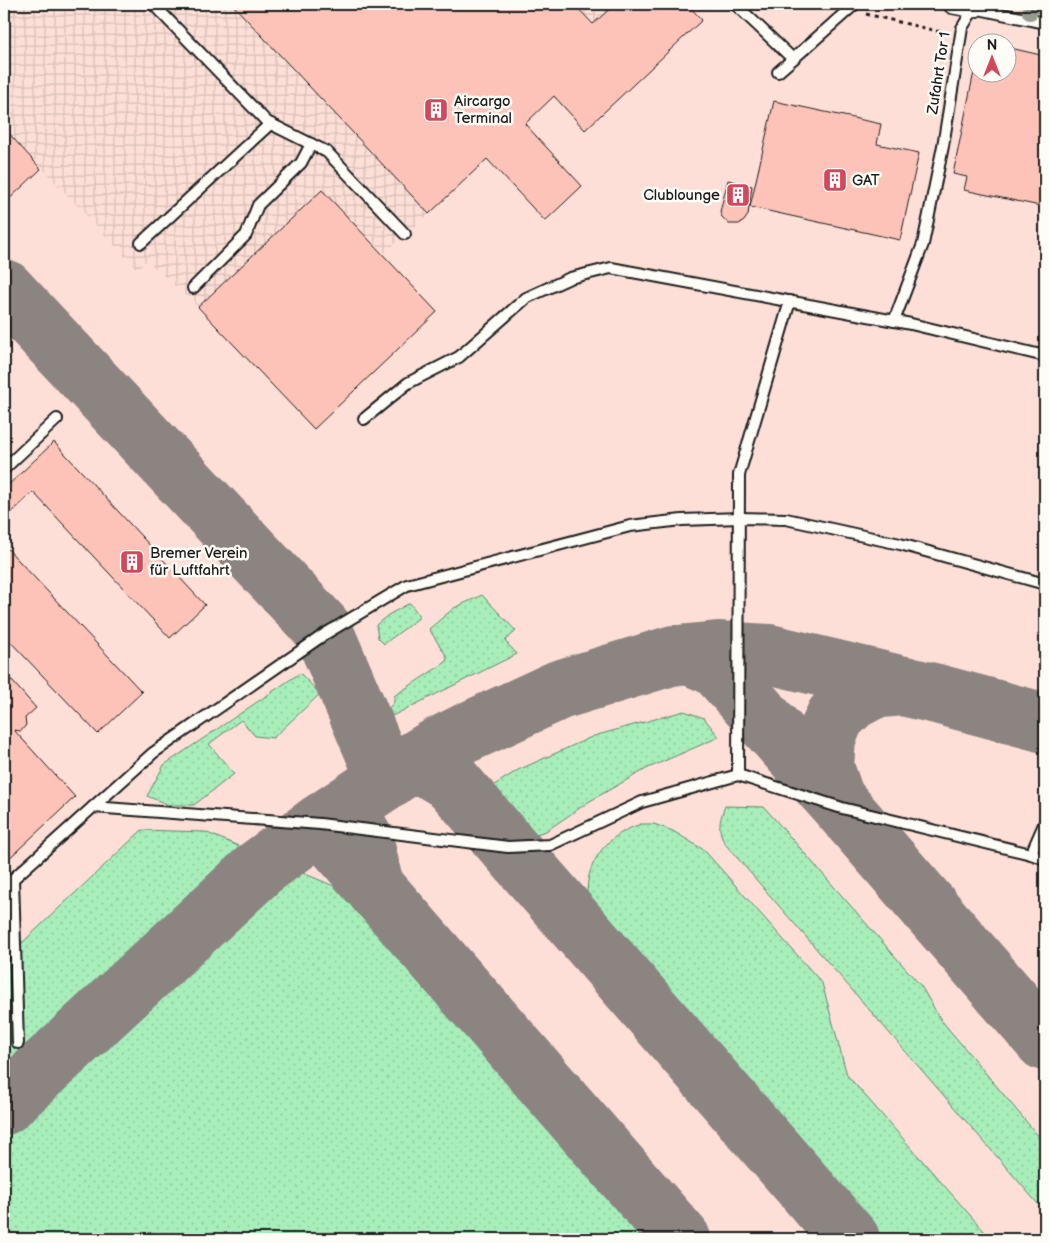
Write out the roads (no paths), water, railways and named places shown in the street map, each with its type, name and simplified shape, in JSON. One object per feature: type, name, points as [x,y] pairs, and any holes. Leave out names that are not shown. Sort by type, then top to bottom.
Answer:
[{"type":"street","points":[[952,4],[974,6]]},
{"type":"lane","points":[[153,4],[270,124],[327,152],[406,234]]},
{"type":"lane","points":[[736,4],[793,59]]},
{"type":"lane","points":[[974,6],[1045,23]]},
{"type":"lane","name":"Zufahrt Tor 1","points":[[894,321],[923,244],[943,146],[960,36],[962,28],[974,6]]},
{"type":"lane","points":[[778,72],[852,7]]},
{"type":"lane","points":[[142,243],[270,124]]},
{"type":"lane","points":[[193,288],[246,235],[258,205],[301,163],[311,144]]},
{"type":"lane","points":[[364,419],[408,383],[459,356],[526,298],[570,278],[611,268],[894,321],[1045,356]]},
{"type":"lane","points":[[738,774],[739,475],[790,301]]},
{"type":"lane","points":[[4,469],[57,419]]},
{"type":"lane","points":[[4,887],[153,753],[324,634],[407,586],[630,526],[682,520],[740,518],[786,519],[900,544],[1045,584]]},
{"type":"lane","points":[[93,807],[320,824],[508,847],[550,845],[642,802],[738,774],[842,808],[1032,854],[1045,859]]},
{"type":"lane","points":[[1032,854],[1045,822]]},
{"type":"lane","points":[[13,879],[18,1043]]},
{"type":"place","name":"Aircargo Terminal","points":[[436,110]]},
{"type":"place","name":"GAT","points":[[835,180]]},
{"type":"place","name":"Clublounge","points":[[738,195]]},
{"type":"place","name":"Bremer Verein für Luftfahrt","points":[[132,562]]}]
